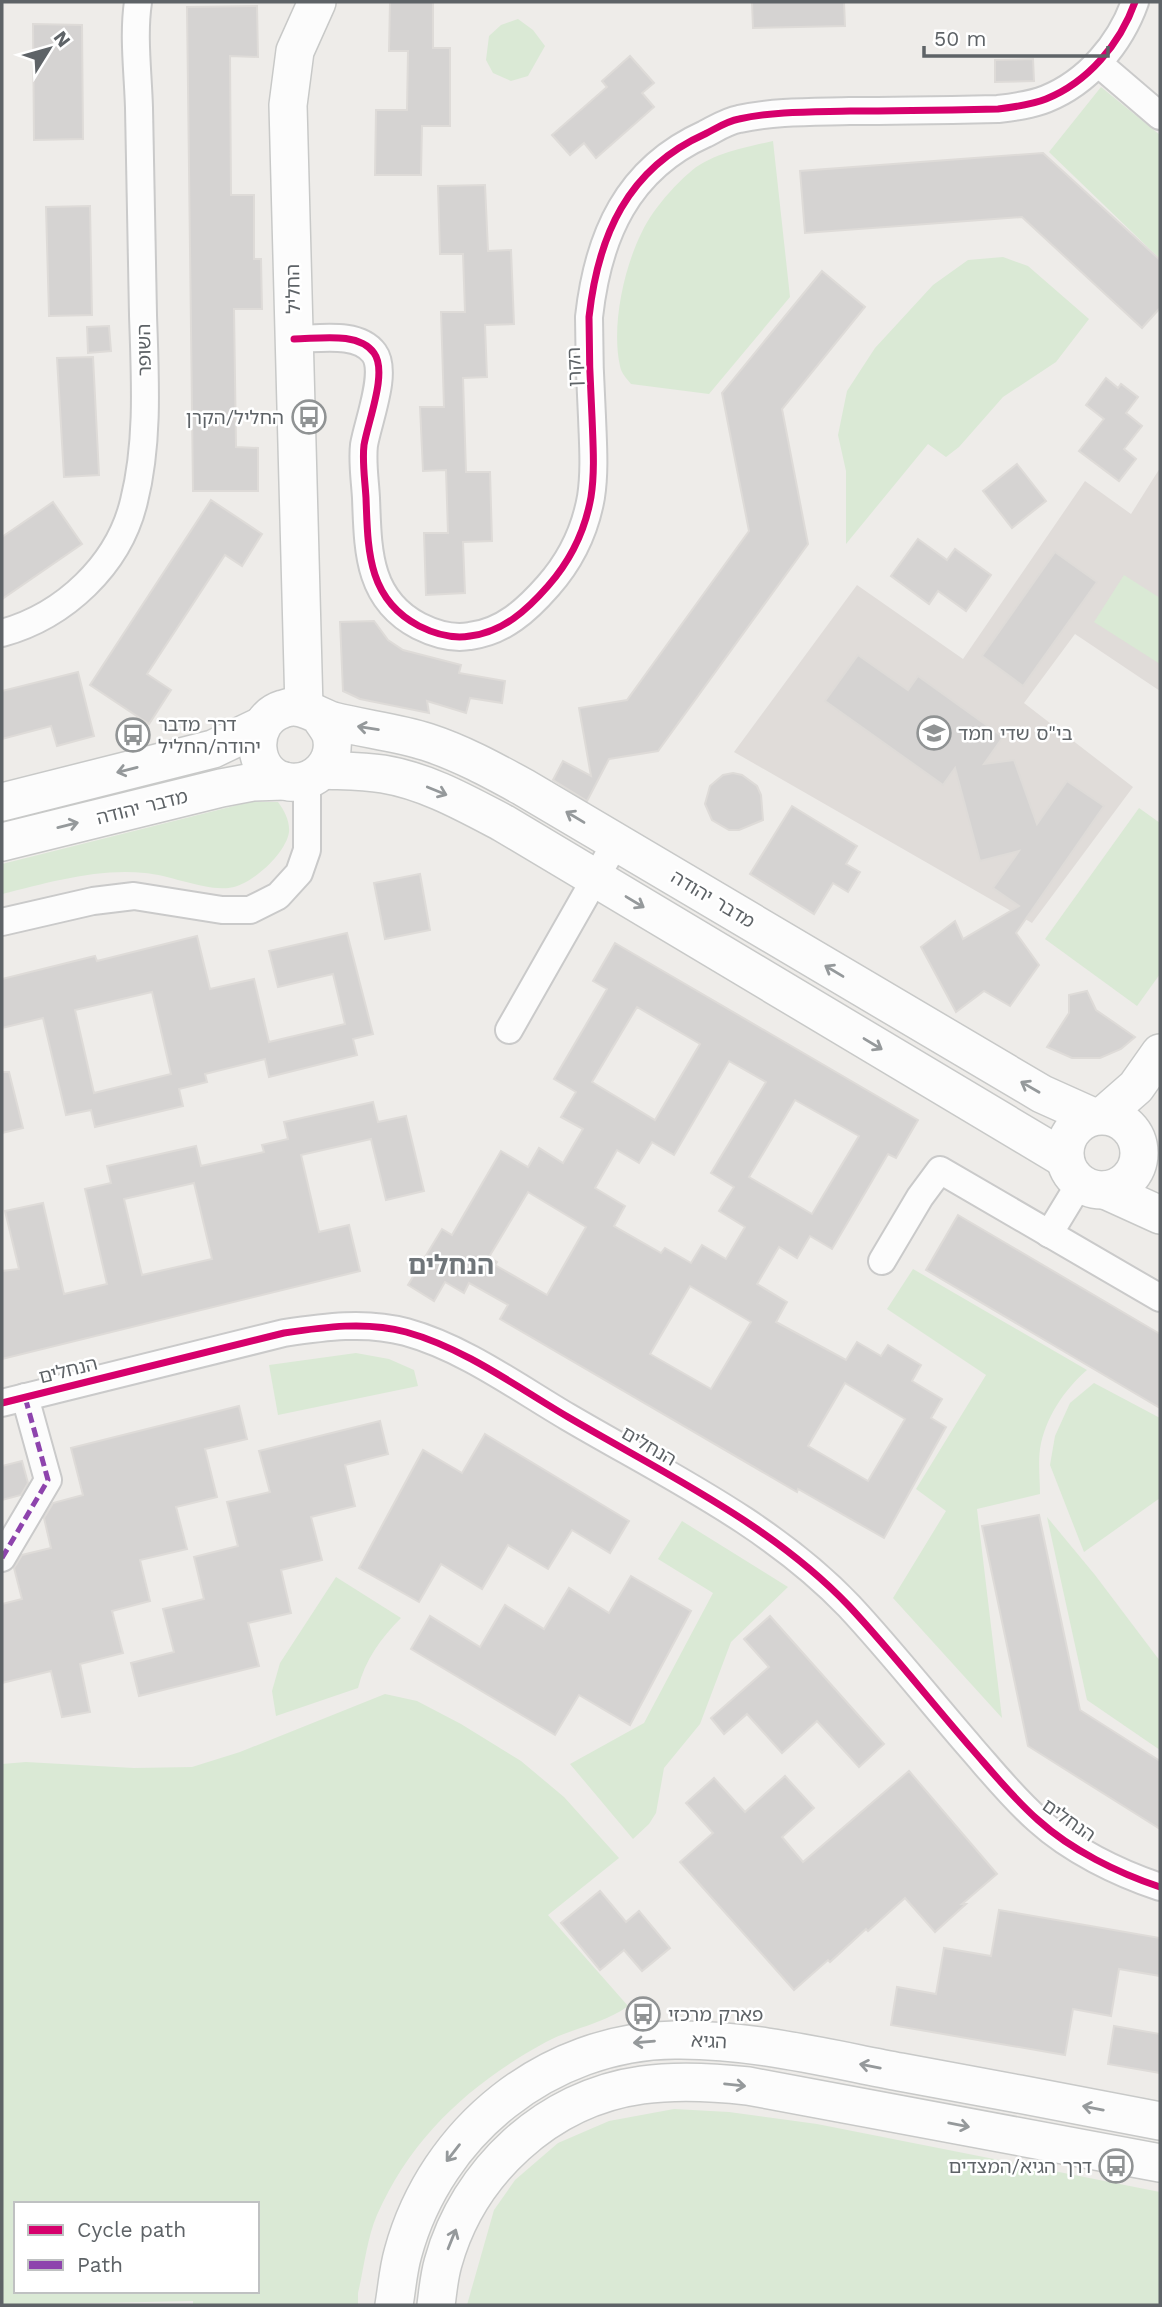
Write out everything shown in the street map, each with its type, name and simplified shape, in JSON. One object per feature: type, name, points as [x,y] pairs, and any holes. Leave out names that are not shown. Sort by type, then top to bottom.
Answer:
[{"type":"street","name":"השופר","points":[[2,633],[45,617],[81,590],[104,565],[121,535],[134,502],[143,449],[145,377],[138,2]]},
{"type":"street","name":"החליל","points":[[312,713],[294,339],[288,105],[295,51],[317,2]]},
{"type":"street","name":"הקרן","points":[[294,339],[353,340],[366,344],[379,362],[381,373],[370,412],[364,459],[368,552],[383,595],[395,611],[425,629],[449,637],[489,633],[524,611],[542,592],[569,559],[582,533],[593,485],[589,317],[592,290],[607,234],[627,200],[652,169],[673,151],[735,119],[784,113],[998,109],[1048,99],[1077,81],[1098,63],[1116,41],[1135,2]]},
{"type":"street","points":[[1098,63],[1160,116]]},
{"type":"street","points":[[283,708],[312,713],[331,733],[330,759],[304,777],[272,775],[262,764],[257,752],[261,726],[283,708]]},
{"type":"street","name":"מדבר יהודה","points":[[312,713],[356,727],[392,732],[447,749],[523,787],[1042,1094],[1125,1133]]},
{"type":"street","name":"מדבר יהודה","points":[[2,802],[213,749],[261,726]]},
{"type":"street","name":"מדבר יהודה","points":[[2,842],[253,782],[385,774],[433,789],[503,823],[595,878],[1083,1178],[1160,1215]]},
{"type":"street","points":[[2,922],[93,901],[134,896],[222,910],[250,910],[278,896],[299,873],[307,850],[304,777]]},
{"type":"street","points":[[509,1030],[616,842]]},
{"type":"street","points":[[1125,1133],[1080,1122],[1070,1134],[1065,1146],[1083,1178],[1120,1186],[1131,1178],[1140,1154],[1125,1133],[1123,1100],[1153,1064]]},
{"type":"street","points":[[882,1261],[920,1197],[940,1170],[1160,1298]]},
{"type":"street","points":[[1049,1234],[1083,1178]]},
{"type":"street","name":"הנחלים","points":[[14,1400],[239,1343],[322,1328],[371,1325],[406,1332],[438,1343],[477,1363],[774,1541],[813,1572],[850,1607],[1000,1782],[1039,1821],[1073,1845],[1118,1870],[1160,1887]]},
{"type":"street","points":[[2,1558],[48,1480],[14,1400]]},
{"type":"street","name":"הגיא","points":[[394,2305],[402,2254],[426,2194],[443,2165],[476,2125],[504,2099],[532,2081],[560,2067],[631,2043],[672,2040],[754,2044],[1160,2121]]},
{"type":"street","points":[[436,2305],[443,2264],[455,2232],[478,2189],[504,2157],[530,2132],[553,2117],[577,2105],[639,2085],[704,2081],[748,2086],[1160,2163]]},
{"type":"shaded area","points":[[1160,468],[1160,691],[1075,634],[1024,703],[1133,787],[1032,923],[734,752],[857,585],[963,659],[1085,481],[1131,514]]},
{"type":"green space","points":[[518,19],[533,30],[545,46],[528,76],[511,81],[493,73],[486,60],[489,36],[501,25]]},
{"type":"green space","points":[[1101,87],[1160,135],[1160,259],[1049,152]]},
{"type":"green space","points":[[773,141],[790,297],[709,394],[631,384],[621,369],[617,329],[628,266],[644,228],[665,197],[697,166],[728,152]]},
{"type":"green space","points":[[1003,257],[1028,266],[1089,319],[1056,362],[1003,397],[959,447],[946,457],[928,444],[846,544],[846,471],[838,435],[847,391],[875,348],[933,285],[968,260]]},
{"type":"green space","points":[[1124,575],[1160,598],[1160,664],[1094,622]]},
{"type":"green space","points":[[250,802],[278,802],[289,824],[289,832],[282,849],[268,866],[251,879],[234,887],[213,888],[155,874],[127,872],[72,877],[2,894],[2,864]]},
{"type":"green space","points":[[1139,808],[1160,823],[1160,974],[1137,1006],[1045,939]]},
{"type":"green space","points":[[913,1269],[1087,1370],[1063,1396],[1046,1426],[1039,1454],[1040,1494],[977,1509],[1002,1718],[893,1598],[946,1511],[916,1489],[986,1375],[887,1309]]},
{"type":"green space","points":[[356,1353],[389,1359],[414,1370],[418,1386],[278,1415],[269,1365]]},
{"type":"green space","points":[[1094,1383],[1160,1418],[1160,1498],[1084,1552],[1050,1465],[1055,1436],[1070,1403]]},
{"type":"green space","points":[[1047,1517],[1160,1661],[1160,1750],[1087,1700]]},
{"type":"green space","points":[[682,1521],[788,1587],[731,1642],[700,1724],[664,1768],[656,1813],[633,1839],[570,1764],[644,1723],[713,1593],[658,1559]]},
{"type":"green space","points":[[336,1577],[401,1618],[375,1650],[358,1688],[276,1716],[272,1691],[280,1663]]},
{"type":"green space","points":[[385,1694],[417,1701],[461,1724],[521,1761],[564,1797],[619,1858],[548,1915],[628,2006],[609,2017],[556,2037],[519,2058],[469,2094],[426,2136],[391,2187],[377,2215],[366,2253],[358,2305],[193,2305],[193,2301],[2,2305],[2,1764],[26,1762],[134,1768],[192,1767],[240,1752]]},
{"type":"green space","points":[[674,2109],[729,2112],[817,2124],[1160,2192],[1160,2305],[467,2305],[494,2210],[515,2180],[558,2143],[609,2121]]},
{"type":"building","points":[[390,2],[433,2],[433,48],[450,48],[450,126],[422,126],[421,175],[375,175],[376,110],[407,110],[408,51],[389,51]]},
{"type":"building","points":[[752,2],[844,2],[845,26],[753,28]]},
{"type":"building","points":[[257,6],[258,57],[230,56],[231,195],[254,195],[254,259],[261,259],[262,309],[234,309],[236,447],[258,448],[258,491],[193,491],[187,7]]},
{"type":"building","points":[[33,24],[82,25],[83,139],[34,140]]},
{"type":"building","points":[[630,56],[654,83],[642,93],[654,107],[596,158],[584,143],[570,155],[552,135],[607,87],[602,81]]},
{"type":"building","points":[[1033,59],[1034,81],[995,82],[995,60]]},
{"type":"building","points":[[1043,153],[1160,260],[1160,308],[1142,328],[1022,217],[805,233],[800,171]]},
{"type":"building","points":[[485,185],[488,251],[511,250],[514,324],[485,325],[487,377],[463,378],[466,472],[490,472],[492,541],[463,542],[465,593],[426,595],[424,533],[448,533],[446,470],[423,471],[420,407],[444,407],[441,312],[465,312],[463,254],[440,254],[438,186]]},
{"type":"building","points":[[90,206],[92,315],[49,316],[46,207]]},
{"type":"building","points":[[822,271],[865,307],[782,409],[808,544],[658,751],[609,759],[587,801],[553,780],[563,761],[591,776],[579,708],[627,700],[749,531],[722,393]]},
{"type":"building","points":[[109,326],[111,351],[88,353],[87,327]]},
{"type":"building","points":[[93,357],[99,475],[64,477],[57,358]]},
{"type":"building","points":[[1106,378],[1118,388],[1121,384],[1138,397],[1126,413],[1142,426],[1124,449],[1136,459],[1119,481],[1079,451],[1104,419],[1086,405]]},
{"type":"building","points":[[1017,464],[1046,501],[1012,528],[983,491]]},
{"type":"building","points":[[211,500],[262,534],[242,566],[225,555],[147,674],[171,690],[149,724],[90,685]]},
{"type":"building","points":[[53,502],[82,544],[2,599],[2,537]]},
{"type":"building","points":[[918,539],[947,560],[955,549],[991,575],[966,611],[938,591],[929,604],[891,576]]},
{"type":"building","points":[[1055,552],[1097,582],[1023,686],[982,656]]},
{"type":"building","points":[[374,621],[388,640],[403,650],[461,665],[459,673],[505,681],[502,703],[470,698],[466,713],[427,701],[429,713],[360,699],[343,691],[340,622]]},
{"type":"building","points":[[858,655],[908,690],[918,676],[1003,737],[984,764],[1014,760],[1037,824],[1067,781],[1104,806],[1016,933],[1039,965],[1010,1006],[984,991],[956,1012],[921,947],[955,921],[963,939],[1019,906],[993,888],[1019,851],[980,861],[955,768],[943,785],[825,701]]},
{"type":"building","points":[[78,672],[94,736],[57,746],[51,726],[2,739],[2,691]]},
{"type":"building","points":[[723,775],[742,775],[757,786],[761,795],[763,820],[739,830],[729,830],[712,820],[705,804],[710,786]]},
{"type":"building","points":[[792,806],[857,846],[846,864],[860,872],[848,892],[833,883],[814,914],[750,874]]},
{"type":"building","points":[[420,874],[430,930],[385,939],[374,883]]},
{"type":"building","points":[[347,933],[373,1034],[353,1039],[357,1055],[269,1077],[265,1059],[205,1074],[207,1082],[179,1089],[183,1106],[95,1127],[91,1110],[66,1115],[43,1018],[2,1028],[2,979],[95,956],[97,961],[197,936],[210,989],[254,979],[269,1042],[345,1024],[333,974],[278,987],[269,951]],"holes":[[[152,992],[171,1074],[94,1093],[75,1010]]]},
{"type":"building","points":[[615,943],[918,1120],[896,1158],[888,1154],[832,1249],[810,1236],[797,1258],[779,1247],[757,1284],[787,1302],[776,1322],[846,1360],[857,1342],[881,1356],[888,1345],[921,1365],[912,1381],[942,1399],[931,1418],[946,1427],[884,1538],[798,1489],[797,1492],[500,1319],[508,1305],[469,1283],[464,1293],[445,1282],[434,1301],[408,1285],[442,1229],[452,1235],[501,1151],[528,1167],[539,1148],[563,1163],[583,1129],[561,1117],[576,1092],[554,1079],[607,989],[593,981]],"holes":[[[637,1007],[700,1044],[655,1120],[592,1082]],[[729,1061],[766,1082],[711,1173],[734,1187],[719,1211],[745,1227],[726,1259],[702,1245],[691,1263],[665,1248],[661,1253],[614,1226],[625,1206],[595,1188],[617,1150],[639,1163],[652,1142],[674,1155]],[[795,1100],[859,1136],[812,1214],[749,1177]],[[528,1192],[586,1227],[547,1295],[495,1265],[497,1262],[489,1257]],[[690,1286],[751,1322],[711,1389],[650,1354]],[[845,1383],[905,1419],[868,1481],[808,1446]]]},
{"type":"building","points":[[1087,991],[1096,1010],[1135,1037],[1121,1049],[1100,1058],[1072,1058],[1047,1047],[1069,1013],[1069,995]]},
{"type":"building","points":[[2,1072],[9,1072],[23,1128],[2,1133]]},
{"type":"building","points":[[373,1102],[378,1122],[406,1116],[424,1191],[386,1200],[371,1139],[301,1155],[319,1232],[349,1225],[360,1271],[2,1359],[2,1271],[19,1269],[5,1211],[43,1203],[64,1294],[107,1284],[85,1189],[111,1183],[107,1166],[196,1146],[201,1166],[264,1152],[262,1145],[288,1139],[284,1122]],"holes":[[[194,1183],[212,1259],[142,1275],[124,1199]]]},
{"type":"building","points":[[958,1215],[1160,1334],[1160,1408],[926,1270]]},
{"type":"building","points":[[239,1406],[247,1439],[205,1449],[217,1497],[176,1507],[187,1549],[140,1560],[150,1601],[112,1611],[123,1653],[80,1664],[90,1712],[62,1717],[51,1671],[2,1683],[2,1604],[22,1599],[14,1568],[22,1555],[51,1548],[44,1518],[53,1503],[83,1495],[71,1448]]},
{"type":"building","points":[[380,1421],[388,1454],[345,1465],[355,1506],[311,1517],[322,1560],[281,1570],[291,1613],[248,1623],[259,1666],[139,1696],[131,1663],[174,1652],[163,1609],[204,1599],[194,1557],[238,1546],[227,1502],[270,1492],[259,1451]]},
{"type":"building","points":[[485,1434],[629,1521],[610,1553],[572,1530],[548,1569],[508,1545],[482,1589],[441,1564],[419,1602],[359,1568],[423,1450],[462,1473]]},
{"type":"building","points":[[22,1461],[28,1483],[21,1495],[2,1500],[2,1466]]},
{"type":"building","points":[[1039,1515],[1080,1710],[1160,1761],[1160,1829],[1028,1746],[982,1526]]},
{"type":"building","points":[[631,1576],[691,1611],[630,1725],[579,1695],[555,1735],[411,1649],[430,1616],[480,1647],[505,1605],[544,1629],[569,1588],[609,1613]]},
{"type":"building","points":[[770,1616],[884,1744],[859,1767],[817,1721],[782,1753],[747,1714],[724,1734],[711,1718],[769,1667],[744,1639]]},
{"type":"building","points":[[909,1771],[997,1874],[935,1932],[905,1898],[794,1990],[680,1862],[713,1833],[686,1803],[714,1778],[745,1812],[785,1776],[814,1808],[782,1837],[803,1862]]},
{"type":"building","points":[[600,1891],[626,1922],[639,1911],[670,1948],[642,1971],[624,1950],[600,1970],[561,1923]]},
{"type":"building","points":[[999,1910],[1160,1938],[1160,1976],[1119,1969],[1111,2016],[1073,2009],[1065,2055],[891,2025],[897,1987],[936,1994],[944,1948],[991,1956]]},
{"type":"building","points":[[1114,2026],[1160,2034],[1160,2073],[1108,2064]]},
{"type":"marked path","points":[[2,1558],[48,1480],[25,1397]]},
{"type":"cycle path","points":[[294,339],[348,339],[367,346],[378,361],[378,384],[364,445],[363,464],[370,554],[380,587],[389,602],[419,626],[438,633],[464,637],[493,630],[523,611],[548,586],[564,566],[585,522],[593,477],[589,317],[593,287],[609,233],[621,208],[636,186],[655,166],[678,149],[721,125],[753,116],[808,112],[998,109],[1040,101],[1076,83],[1101,60],[1121,32],[1135,2]]},
{"type":"cycle path","points":[[2,1403],[284,1333],[360,1326],[391,1329],[428,1339],[490,1369],[679,1480],[786,1550],[849,1606],[996,1776],[1038,1820],[1065,1841],[1096,1859],[1160,1887]]},
{"type":"place","name":"החליל/הקרן","points":[[309,417]]},
{"type":"place","name":"בי\"ס שדי חמד","points":[[934,733]]},
{"type":"place","name":"דרך מדבר יהודה/החליל","points":[[133,735]]},
{"type":"place","name":"פארק מרכזי","points":[[643,2014]]},
{"type":"place","name":"דרך הגיא/המצדים","points":[[1116,2166]]},
{"type":"district","name":"הנחלים","points":[[451,1265]]}]
